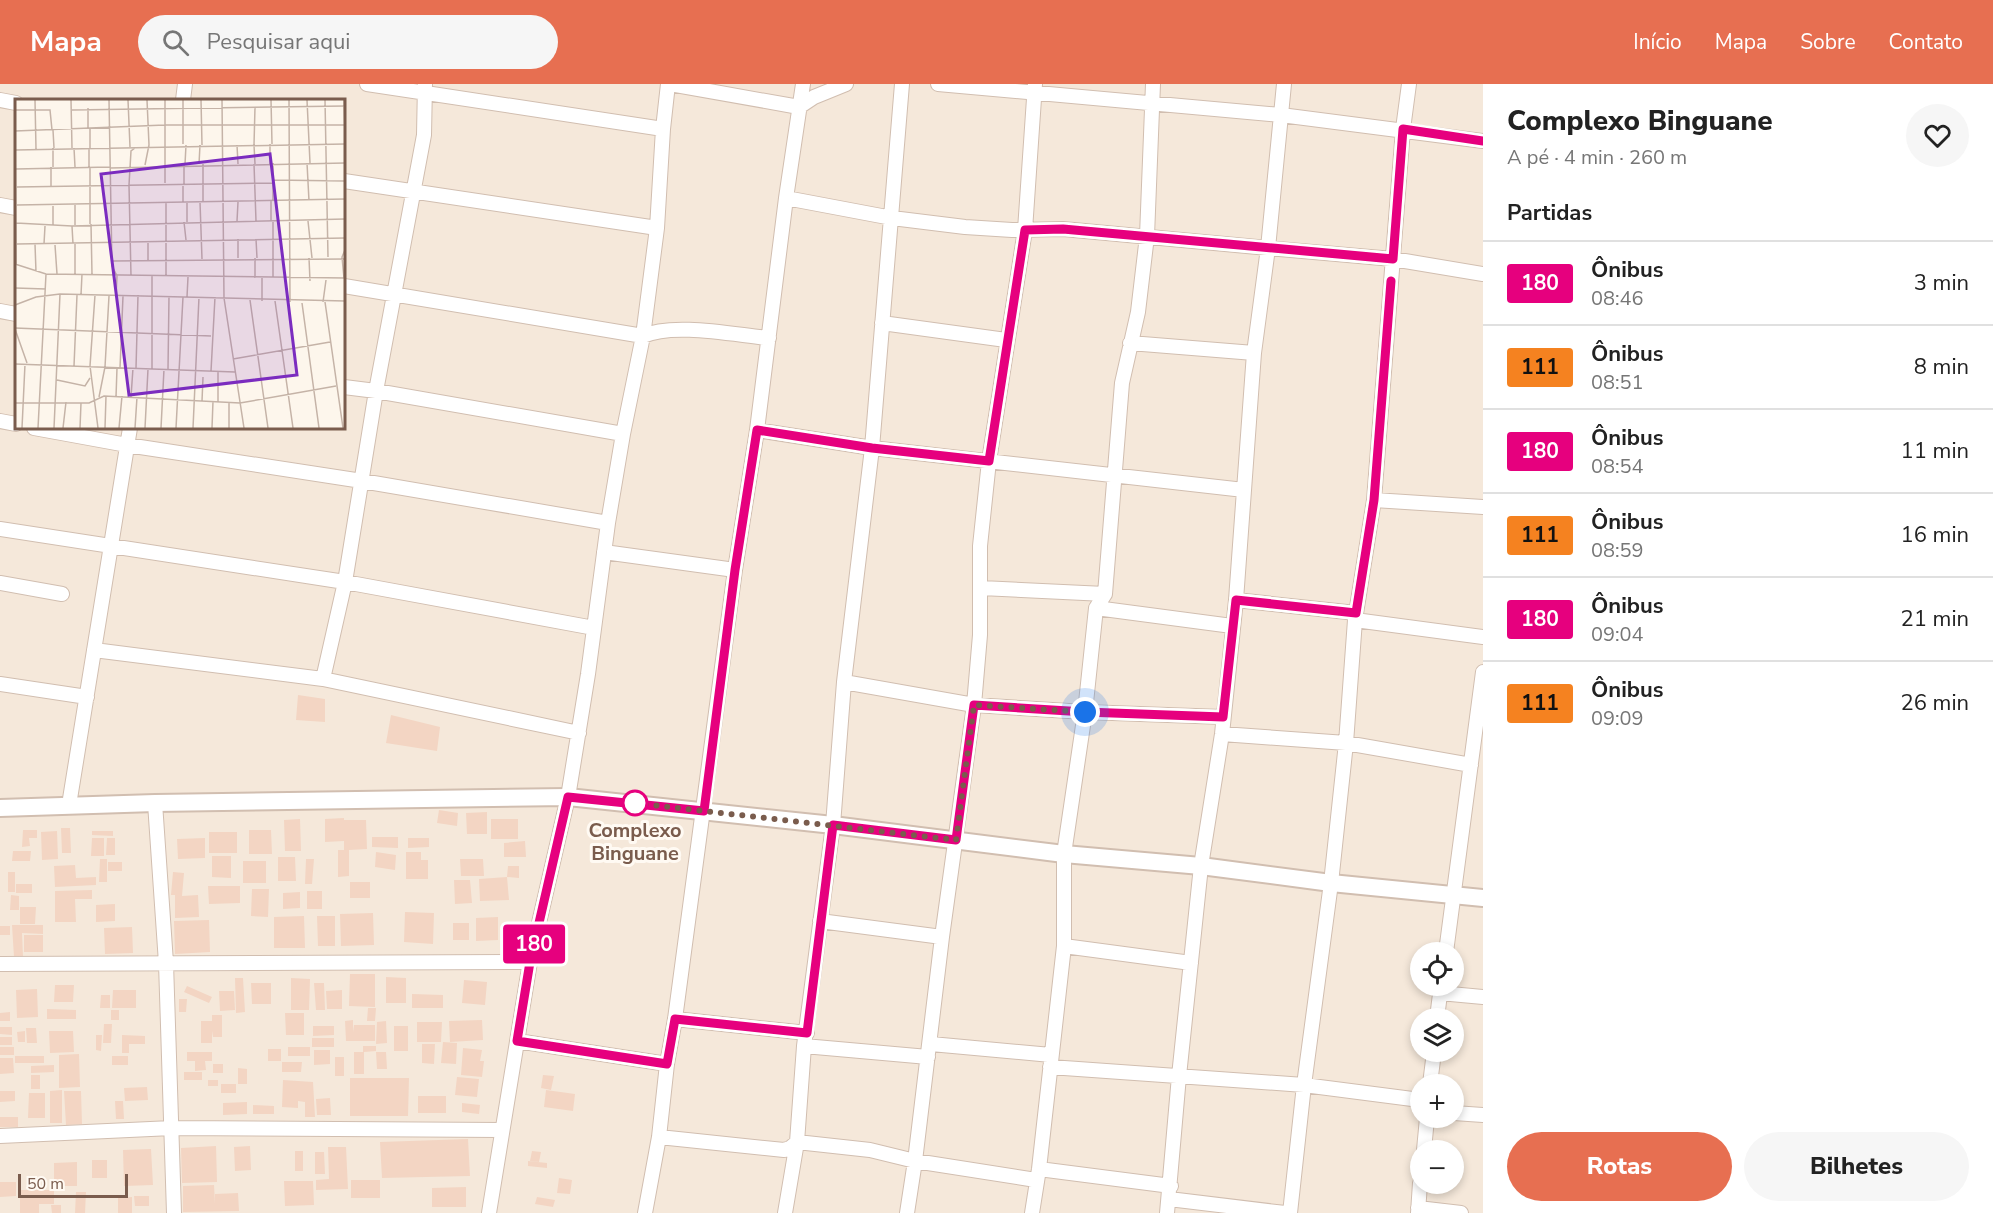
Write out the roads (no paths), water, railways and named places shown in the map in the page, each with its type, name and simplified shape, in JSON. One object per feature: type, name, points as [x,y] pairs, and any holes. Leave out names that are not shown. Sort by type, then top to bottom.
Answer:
[{"type":"street","points":[[183,99],[185,84]]},
{"type":"street","points":[[367,84],[425,89],[663,129]]},
{"type":"street","points":[[489,1213],[530,962],[568,797],[608,523],[643,336],[657,228],[663,129],[669,84],[799,107],[814,96],[846,84]]},
{"type":"street","points":[[645,1213],[659,1137],[667,1064],[704,811],[735,570],[757,430],[786,198],[803,84]]},
{"type":"street","points":[[785,1213],[797,1142],[806,1039],[833,825],[844,682],[872,448],[902,84]]},
{"type":"street","points":[[938,84],[1034,88],[1154,104],[1403,129],[1483,141]]},
{"type":"street","points":[[1032,1213],[1064,946],[1064,854],[1085,712],[1096,608],[1105,594],[1122,383],[1138,312],[1147,236],[1153,84]]},
{"type":"street","points":[[1169,1199],[1179,1076],[1201,866],[1222,734],[1236,600],[1254,353],[1268,248],[1284,84]]},
{"type":"street","points":[[1290,1213],[1304,1085],[1331,883],[1346,743],[1355,616],[1374,500],[1403,129],[1409,84]]},
{"type":"street","points":[[907,1213],[974,705],[980,635],[980,546],[1006,340],[1025,230],[1034,88]]},
{"type":"street","points":[[323,679],[345,582],[376,391],[424,135],[425,89]]},
{"type":"street","points":[[0,100],[15,104]]},
{"type":"street","points":[[345,181],[657,228]]},
{"type":"street","points":[[786,198],[892,218],[965,226],[1025,230],[1063,229],[1147,236],[1393,259],[1483,274]]},
{"type":"street","points":[[0,205],[15,208]]},
{"type":"street","points":[[345,286],[643,336],[652,332],[679,329],[769,338]]},
{"type":"street","points":[[0,310],[15,314]]},
{"type":"street","points":[[882,323],[1006,340]]},
{"type":"street","points":[[1130,343],[1254,353]]},
{"type":"street","points":[[345,387],[623,434]]},
{"type":"street","points":[[0,421],[15,424]]},
{"type":"street","points":[[40,429],[608,523]]},
{"type":"street","points":[[69,805],[130,429]]},
{"type":"street","points":[[757,430],[872,448],[1244,490]]},
{"type":"street","points":[[1374,500],[1483,507]]},
{"type":"street","points":[[0,529],[345,582],[594,628]]},
{"type":"street","points":[[604,552],[735,570]]},
{"type":"street","points":[[0,583],[62,594]]},
{"type":"street","points":[[981,588],[1105,594]]},
{"type":"street","points":[[1236,600],[1355,616],[1483,637]]},
{"type":"street","points":[[1096,608],[1232,626]]},
{"type":"street","points":[[94,650],[323,679],[579,733]]},
{"type":"street","points":[[1447,942],[1471,765],[1479,740],[1483,672]]},
{"type":"street","points":[[844,682],[974,705],[1223,717]]},
{"type":"street","points":[[0,684],[87,697]]},
{"type":"street","points":[[1222,734],[1346,743],[1471,765]]},
{"type":"street","points":[[0,808],[155,803],[568,797],[833,825],[1064,854],[1201,866],[1331,883],[1483,898]]},
{"type":"street","points":[[155,803],[166,963],[174,1213]]},
{"type":"street","points":[[820,921],[942,938]]},
{"type":"street","points":[[1064,946],[1191,963]]},
{"type":"street","points":[[0,964],[530,962]]},
{"type":"street","points":[[1464,993],[1483,997]]},
{"type":"street","points":[[675,1019],[806,1039],[1050,1061],[1179,1076],[1304,1085],[1410,1099]]},
{"type":"street","points":[[517,1041],[667,1064]]},
{"type":"street","points":[[1464,1114],[1483,1115]]},
{"type":"street","points":[[0,1136],[172,1128],[502,1131]]},
{"type":"street","points":[[659,1137],[784,1150],[797,1142],[870,1150],[915,1161],[1038,1174],[1169,1199],[1284,1213]]},
{"type":"street","points":[[1419,1194],[1418,1211],[1461,1213]]},
{"type":"place","name":"Complexo Binguane","points":[[635,803]]}]
